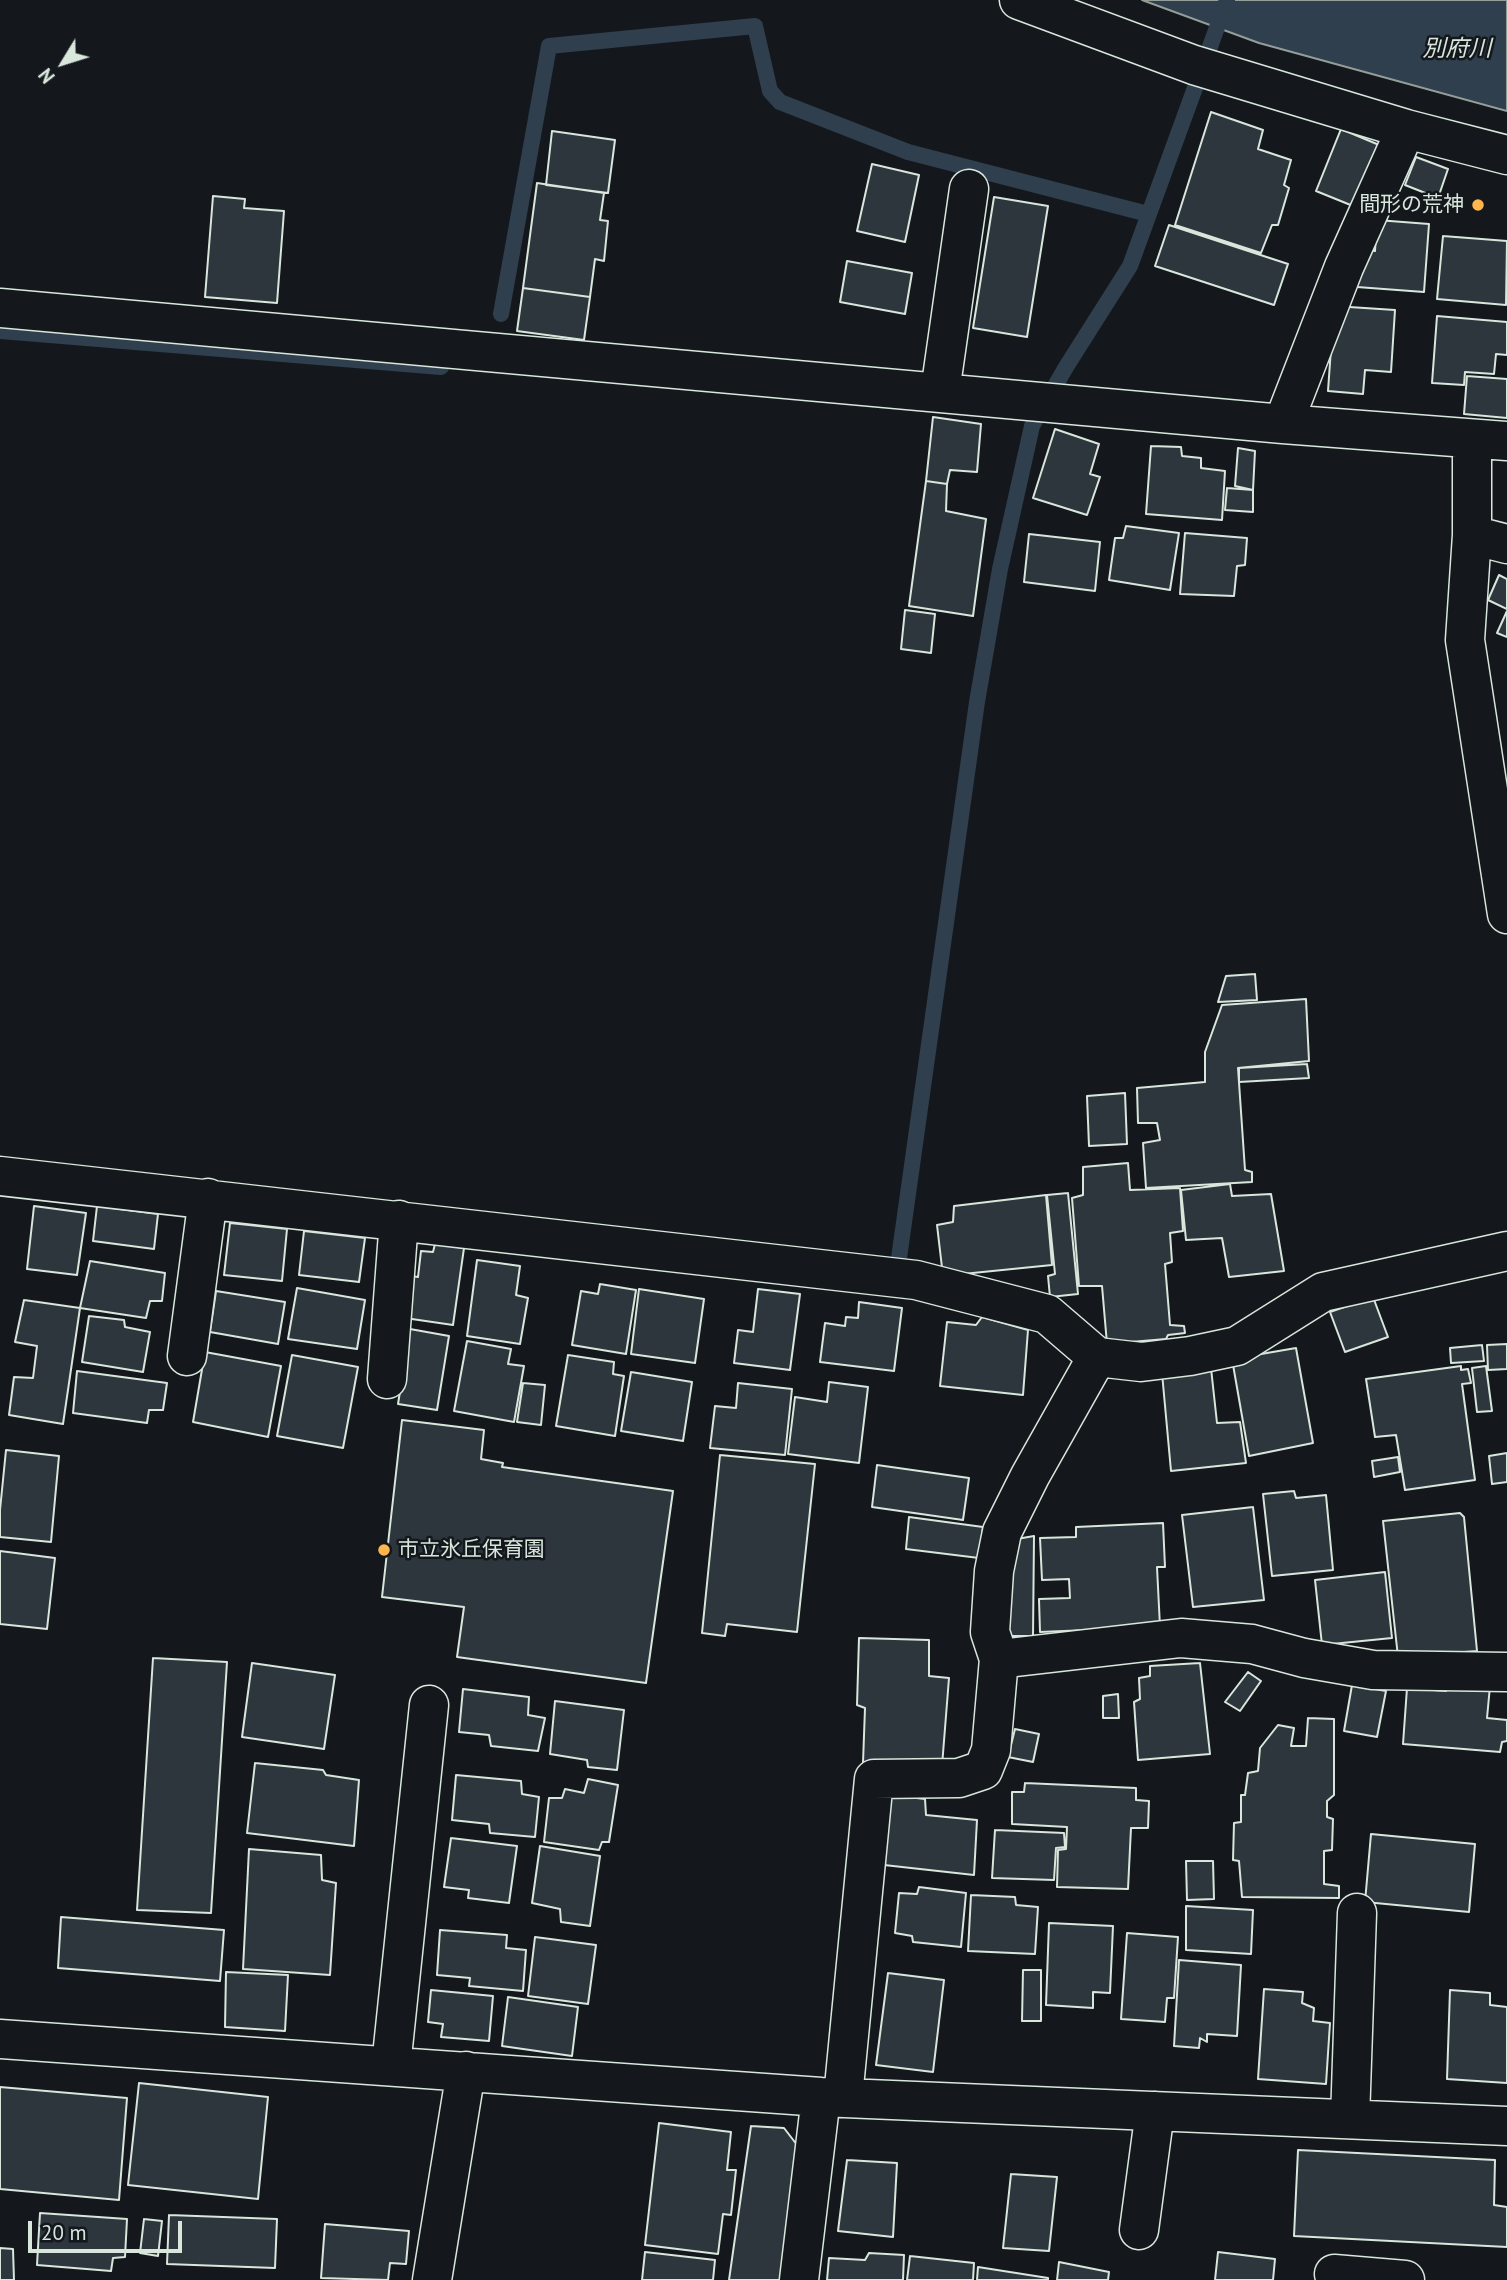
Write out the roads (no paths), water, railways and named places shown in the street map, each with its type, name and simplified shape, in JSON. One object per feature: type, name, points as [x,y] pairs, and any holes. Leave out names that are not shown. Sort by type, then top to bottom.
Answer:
[{"type":"street","points":[[1019,0],[1210,70],[1406,129],[1507,155]]},
{"type":"street","points":[[1283,424],[1344,267],[1406,129]]},
{"type":"street","points":[[940,392],[969,189]]},
{"type":"street","points":[[0,308],[1283,424],[1490,440],[1489,540],[1465,640],[1507,914]]},
{"type":"street","points":[[0,1176],[916,1280],[1046,1314],[1097,1357],[1141,1362],[1190,1356],[1237,1346],[1323,1293],[1507,1251]]},
{"type":"street","points":[[187,1356],[208,1198]]},
{"type":"street","points":[[387,1380],[399,1220]]},
{"type":"street","points":[[799,2280],[832,2097],[874,1779],[959,1778],[983,1770],[991,1750],[999,1659],[990,1632],[994,1571],[1002,1532],[1030,1476],[1097,1357]]},
{"type":"street","points":[[999,1659],[1181,1638],[1252,1644],[1304,1658],[1373,1670],[1507,1672]]},
{"type":"street","points":[[391,2066],[429,1705]]},
{"type":"street","points":[[1350,2119],[1357,1913]]},
{"type":"street","points":[[0,2039],[832,2097],[1507,2126]]},
{"type":"street","points":[[432,2280],[466,2071]]},
{"type":"street","points":[[1139,2230],[1155,2111]]},
{"type":"street","points":[[1334,2274],[1405,2280]]},
{"type":"water","name":"別府川","points":[[1142,0],[1507,0],[1507,111],[1259,43]]},
{"type":"waterway","points":[[899,1258],[977,702],[1000,569],[1032,426],[1130,266],[1227,0]]},
{"type":"waterway","points":[[501,314],[549,46],[755,26],[770,91],[780,102],[908,152],[1148,214]]},
{"type":"waterway","points":[[0,331],[441,367]]},
{"type":"place","name":"間形の荒神","points":[[1478,205]]},
{"type":"place","name":"市立氷丘保育園","points":[[384,1550]]}]
